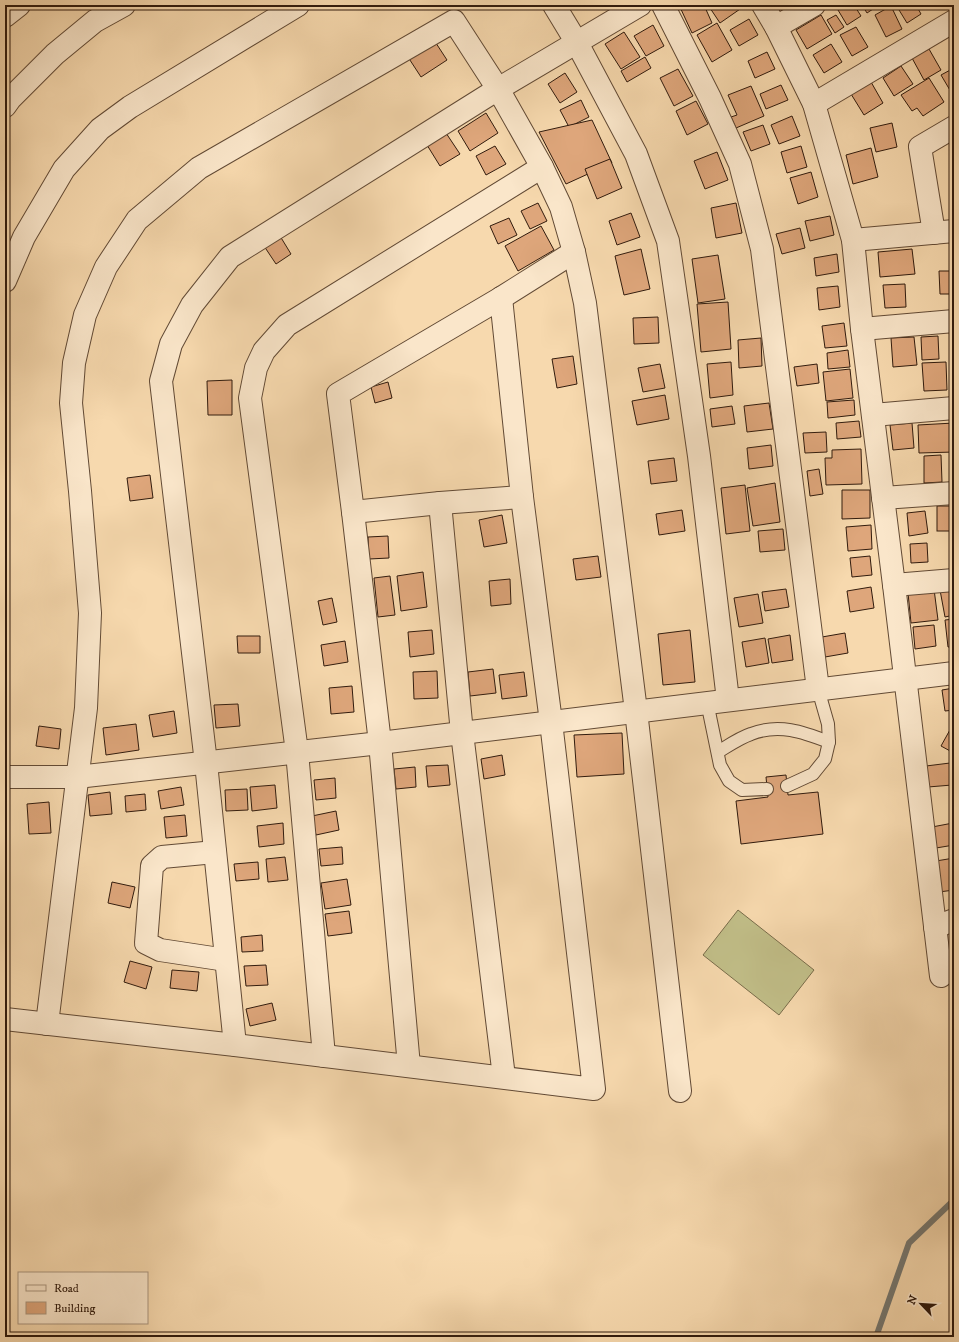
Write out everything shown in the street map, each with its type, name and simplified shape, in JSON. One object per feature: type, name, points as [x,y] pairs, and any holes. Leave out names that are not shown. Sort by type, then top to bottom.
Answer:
[{"type":"street","points":[[5,16],[19,5]]},
{"type":"street","points":[[5,106],[10,99],[55,54],[95,21],[124,5]]},
{"type":"street","points":[[5,282],[24,237],[64,169],[100,129],[130,107],[298,5]]},
{"type":"street","points":[[554,5],[577,43],[636,154],[668,241],[699,456],[728,700]]},
{"type":"street","points":[[235,1045],[206,763],[161,381],[171,344],[192,305],[230,257],[498,89],[640,5]]},
{"type":"street","points":[[663,5],[710,98],[740,164],[762,249],[818,689]]},
{"type":"street","points":[[763,5],[776,27],[814,104],[853,240],[862,329],[906,679],[944,923],[941,976]]},
{"type":"street","points":[[776,27],[814,5]]},
{"type":"street","points":[[47,1024],[86,708],[90,613],[71,403],[74,363],[85,315],[106,267],[137,220],[199,168],[454,21],[498,89],[542,167],[560,207],[574,252],[585,302],[636,711],[680,1091]]},
{"type":"street","points":[[814,104],[954,21]]},
{"type":"street","points":[[853,240],[944,232],[920,147],[954,127]]},
{"type":"street","points":[[324,1056],[297,752],[250,398],[256,368],[264,351],[287,325],[542,167]]},
{"type":"street","points":[[409,1066],[380,743],[338,394],[501,298],[574,252]]},
{"type":"street","points":[[5,1019],[235,1045],[594,1089],[551,722],[522,497],[501,298]]},
{"type":"street","points":[[862,329],[954,321]]},
{"type":"street","points":[[873,415],[954,408]]},
{"type":"street","points":[[883,498],[954,493]]},
{"type":"street","points":[[353,512],[440,503],[522,497]]},
{"type":"street","points":[[440,503],[462,733],[504,1077]]},
{"type":"street","points":[[894,585],[954,580]]},
{"type":"street","points":[[5,777],[77,777],[206,763],[954,673]]},
{"type":"street","points":[[215,852],[162,857],[152,866],[146,943],[160,950],[226,960]]},
{"type":"lane","points":[[787,786],[814,774],[825,759],[829,742],[828,724],[818,689]]},
{"type":"lane","points":[[707,702],[720,765],[729,781],[742,790],[767,789]]},
{"type":"lane","points":[[718,752],[749,734],[767,728],[804,732],[829,742]]},
{"type":"shaded area","points":[[738,910],[814,970],[779,1015],[703,955]]},
{"type":"building","points":[[679,5],[704,5],[712,23],[692,33]]},
{"type":"building","points":[[708,5],[742,5],[743,7],[720,23]]},
{"type":"building","points":[[835,5],[854,5],[861,16],[847,25]]},
{"type":"building","points":[[862,5],[879,5],[867,13]]},
{"type":"building","points":[[896,5],[916,5],[921,14],[907,23]]},
{"type":"building","points":[[891,6],[902,29],[886,37],[875,15]]},
{"type":"building","points":[[821,15],[832,34],[807,49],[796,30]]},
{"type":"building","points":[[836,15],[844,27],[835,33],[827,20]]},
{"type":"building","points":[[749,19],[758,35],[739,46],[730,30]]},
{"type":"building","points":[[717,23],[732,50],[712,62],[697,35]]},
{"type":"building","points":[[653,25],[664,46],[646,56],[634,36]]},
{"type":"building","points":[[856,27],[868,47],[852,56],[840,35]]},
{"type":"building","points":[[624,32],[640,57],[621,69],[605,44]]},
{"type":"building","points":[[432,37],[447,60],[421,77],[406,54]]},
{"type":"building","points":[[831,44],[842,62],[824,73],[813,55]]},
{"type":"building","points":[[929,49],[941,70],[924,80],[912,58]]},
{"type":"building","points":[[767,52],[775,69],[755,78],[748,61]]},
{"type":"building","points":[[645,57],[651,68],[627,82],[621,71]]},
{"type":"building","points":[[901,66],[913,84],[894,96],[883,78]]},
{"type":"building","points":[[954,68],[954,97],[941,75]]},
{"type":"building","points":[[678,69],[693,96],[674,106],[660,78]]},
{"type":"building","points":[[565,73],[577,92],[560,103],[548,84]]},
{"type":"building","points":[[929,78],[944,102],[923,116],[917,108],[912,111],[901,95]]},
{"type":"building","points":[[871,82],[883,103],[864,115],[851,94]]},
{"type":"building","points":[[781,85],[788,100],[766,109],[760,94]]},
{"type":"building","points":[[751,86],[764,116],[736,128],[731,117],[737,115],[728,95]]},
{"type":"building","points":[[581,100],[589,117],[569,127],[560,110]]},
{"type":"building","points":[[696,101],[708,124],[687,135],[676,111]]},
{"type":"building","points":[[486,113],[498,133],[470,151],[458,131]]},
{"type":"building","points":[[792,116],[800,136],[779,144],[771,125]]},
{"type":"building","points":[[592,120],[612,163],[566,184],[539,132]]},
{"type":"building","points":[[892,123],[897,147],[876,152],[870,128]]},
{"type":"building","points":[[763,125],[770,144],[751,151],[743,132]]},
{"type":"building","points":[[446,133],[460,154],[440,166],[427,145]]},
{"type":"building","points":[[495,146],[506,164],[486,175],[476,156]]},
{"type":"building","points":[[801,146],[807,167],[787,173],[781,152]]},
{"type":"building","points":[[871,148],[878,177],[853,184],[846,155]]},
{"type":"building","points":[[717,152],[728,180],[705,189],[694,161]]},
{"type":"building","points":[[610,159],[622,188],[597,199],[585,169]]},
{"type":"building","points":[[811,172],[818,197],[798,204],[790,178]]},
{"type":"building","points":[[538,203],[547,221],[530,229],[521,211]]},
{"type":"building","points":[[736,203],[742,233],[716,238],[711,208]]},
{"type":"building","points":[[631,213],[640,237],[617,245],[609,221]]},
{"type":"building","points":[[830,216],[834,235],[810,241],[805,221]]},
{"type":"building","points":[[509,218],[517,235],[498,244],[490,226]]},
{"type":"building","points":[[541,226],[554,250],[518,271],[505,246]]},
{"type":"building","points":[[800,228],[805,248],[782,254],[776,234]]},
{"type":"building","points":[[280,236],[291,254],[276,264],[264,246]]},
{"type":"building","points":[[641,249],[650,289],[624,295],[615,256]]},
{"type":"building","points":[[912,249],[915,274],[880,277],[878,252]]},
{"type":"building","points":[[837,254],[839,272],[816,276],[814,258]]},
{"type":"building","points":[[718,255],[725,299],[698,303],[692,259]]},
{"type":"building","points":[[939,271],[954,271],[954,294],[940,294]]},
{"type":"building","points":[[905,284],[906,307],[885,308],[883,285]]},
{"type":"building","points":[[838,286],[840,307],[819,310],[817,288]]},
{"type":"building","points":[[728,302],[731,349],[701,352],[697,304]]},
{"type":"building","points":[[658,317],[659,343],[634,344],[633,318]]},
{"type":"building","points":[[844,323],[847,346],[825,348],[822,326]]},
{"type":"building","points":[[938,336],[939,359],[922,360],[921,337]]},
{"type":"building","points":[[914,337],[917,365],[893,367],[891,338]]},
{"type":"building","points":[[761,338],[762,366],[739,368],[738,340]]},
{"type":"building","points":[[848,350],[850,367],[828,369],[827,353]]},
{"type":"building","points":[[573,356],[577,384],[557,388],[552,359]]},
{"type":"building","points":[[731,362],[733,395],[710,398],[707,364]]},
{"type":"building","points":[[946,362],[947,390],[924,391],[922,363]]},
{"type":"building","points":[[660,364],[665,388],[643,392],[638,368]]},
{"type":"building","points":[[817,364],[819,383],[797,386],[794,367]]},
{"type":"building","points":[[850,369],[853,398],[826,401],[823,372]]},
{"type":"building","points":[[232,380],[232,415],[208,415],[207,381]]},
{"type":"building","points":[[388,382],[392,398],[375,403],[371,387]]},
{"type":"building","points":[[665,395],[669,419],[637,425],[632,401]]},
{"type":"building","points":[[854,400],[855,415],[828,418],[827,402]]},
{"type":"building","points":[[769,403],[773,429],[747,432],[744,406]]},
{"type":"building","points":[[732,406],[735,424],[712,427],[710,409]]},
{"type":"building","points":[[859,421],[861,437],[837,439],[836,423]]},
{"type":"building","points":[[912,423],[914,448],[893,450],[890,425]]},
{"type":"building","points":[[954,423],[954,452],[919,453],[918,425]]},
{"type":"building","points":[[826,432],[827,452],[805,453],[803,433]]},
{"type":"building","points":[[771,445],[773,466],[749,469],[747,448]]},
{"type":"building","points":[[861,449],[862,484],[826,485],[825,458],[832,458],[832,450]]},
{"type":"building","points":[[941,455],[942,482],[924,483],[924,456]]},
{"type":"building","points":[[674,458],[677,481],[651,484],[648,461]]},
{"type":"building","points":[[819,469],[823,494],[810,496],[807,471]]},
{"type":"building","points":[[150,475],[153,498],[130,501],[127,478]]},
{"type":"building","points":[[775,483],[780,522],[753,526],[747,488]]},
{"type":"building","points":[[745,485],[750,531],[726,534],[721,488]]},
{"type":"building","points":[[842,490],[870,490],[870,518],[842,519]]},
{"type":"building","points":[[937,506],[954,506],[954,531],[937,531]]},
{"type":"building","points":[[682,510],[685,531],[659,535],[656,514]]},
{"type":"building","points":[[925,511],[928,533],[909,536],[907,513]]},
{"type":"building","points":[[502,515],[507,543],[484,547],[479,520]]},
{"type":"building","points":[[871,525],[872,549],[848,551],[846,527]]},
{"type":"building","points":[[783,529],[785,550],[760,552],[758,531]]},
{"type":"building","points":[[388,536],[389,558],[369,559],[368,537]]},
{"type":"building","points":[[927,543],[928,562],[911,563],[910,544]]},
{"type":"building","points":[[598,556],[601,577],[576,580],[573,559]]},
{"type":"building","points":[[870,556],[872,575],[852,577],[850,558]]},
{"type":"building","points":[[423,572],[427,607],[401,611],[397,576]]},
{"type":"building","points":[[390,576],[395,615],[378,617],[374,578]]},
{"type":"building","points":[[510,579],[511,604],[491,606],[489,581]]},
{"type":"building","points":[[871,587],[874,608],[850,612],[847,591]]},
{"type":"building","points":[[954,588],[954,615],[945,617],[940,590]]},
{"type":"building","points":[[786,589],[789,607],[765,611],[762,592]]},
{"type":"building","points":[[934,589],[938,620],[911,623],[908,593]]},
{"type":"building","points":[[758,594],[763,623],[739,627],[734,598]]},
{"type":"building","points":[[332,598],[337,622],[323,625],[318,601]]},
{"type":"building","points":[[954,619],[954,647],[948,647],[945,620]]},
{"type":"building","points":[[934,625],[936,646],[915,649],[913,627]]},
{"type":"building","points":[[432,630],[434,654],[410,657],[408,632]]},
{"type":"building","points":[[690,630],[695,682],[663,685],[658,634]]},
{"type":"building","points":[[845,633],[848,653],[825,657],[822,637]]},
{"type":"building","points":[[790,635],[793,660],[772,663],[768,639]]},
{"type":"building","points":[[237,636],[260,636],[260,653],[238,653]]},
{"type":"building","points":[[765,638],[769,663],[746,667],[742,642]]},
{"type":"building","points":[[345,641],[348,662],[324,666],[321,645]]},
{"type":"building","points":[[493,669],[496,693],[470,696],[468,672]]},
{"type":"building","points":[[437,671],[438,698],[414,699],[413,672]]},
{"type":"building","points":[[524,672],[527,696],[502,699],[499,675]]},
{"type":"building","points":[[352,686],[354,712],[331,714],[329,688]]},
{"type":"building","points":[[954,688],[954,710],[945,711],[942,690]]},
{"type":"building","points":[[238,704],[240,726],[216,728],[214,705]]},
{"type":"building","points":[[174,711],[177,733],[153,737],[149,715]]},
{"type":"building","points":[[136,724],[139,750],[106,755],[103,728]]},
{"type":"building","points":[[39,726],[61,729],[59,749],[36,746]]},
{"type":"building","points":[[951,728],[954,729],[954,780],[952,752],[941,746]]},
{"type":"building","points":[[622,733],[624,774],[577,777],[574,735]]},
{"type":"building","points":[[502,755],[505,775],[484,779],[481,759]]},
{"type":"building","points":[[950,763],[952,785],[928,787],[926,766]]},
{"type":"building","points":[[448,765],[450,785],[428,787],[426,766]]},
{"type":"building","points":[[415,767],[416,787],[396,789],[394,769]]},
{"type":"building","points":[[786,775],[788,795],[818,792],[823,834],[741,844],[736,801],[768,797],[766,777]]},
{"type":"building","points":[[335,778],[336,798],[316,800],[314,780]]},
{"type":"building","points":[[275,785],[277,808],[252,811],[250,787]]},
{"type":"building","points":[[181,787],[184,805],[161,809],[158,791]]},
{"type":"building","points":[[247,789],[248,810],[226,811],[225,790]]},
{"type":"building","points":[[110,792],[112,814],[90,816],[88,795]]},
{"type":"building","points":[[145,794],[146,810],[126,812],[125,796]]},
{"type":"building","points":[[49,802],[51,833],[29,834],[27,804]]},
{"type":"building","points":[[336,811],[339,830],[316,835],[312,816]]},
{"type":"building","points":[[185,815],[187,836],[166,838],[164,817]]},
{"type":"building","points":[[283,823],[284,844],[259,847],[257,826]]},
{"type":"building","points":[[953,823],[954,845],[936,848],[932,827]]},
{"type":"building","points":[[342,847],[343,864],[321,866],[319,849]]},
{"type":"building","points":[[285,857],[288,880],[268,882],[266,859]]},
{"type":"building","points":[[954,858],[954,890],[939,892],[936,861]]},
{"type":"building","points":[[258,862],[259,879],[236,881],[234,864]]},
{"type":"building","points":[[347,879],[351,905],[325,909],[321,883]]},
{"type":"building","points":[[112,882],[135,887],[130,908],[108,903]]},
{"type":"building","points":[[349,911],[352,933],[328,936],[325,914]]},
{"type":"building","points":[[262,935],[263,951],[242,952],[241,937]]},
{"type":"building","points":[[954,941],[954,966],[946,945]]},
{"type":"building","points":[[130,961],[152,967],[146,989],[124,982]]},
{"type":"building","points":[[266,965],[268,985],[246,986],[244,966]]},
{"type":"building","points":[[172,970],[199,972],[197,991],[170,988]]},
{"type":"building","points":[[272,1003],[276,1020],[250,1026],[246,1009]]},
{"type":"waterway","points":[[876,1337],[909,1243],[954,1200]]}]
